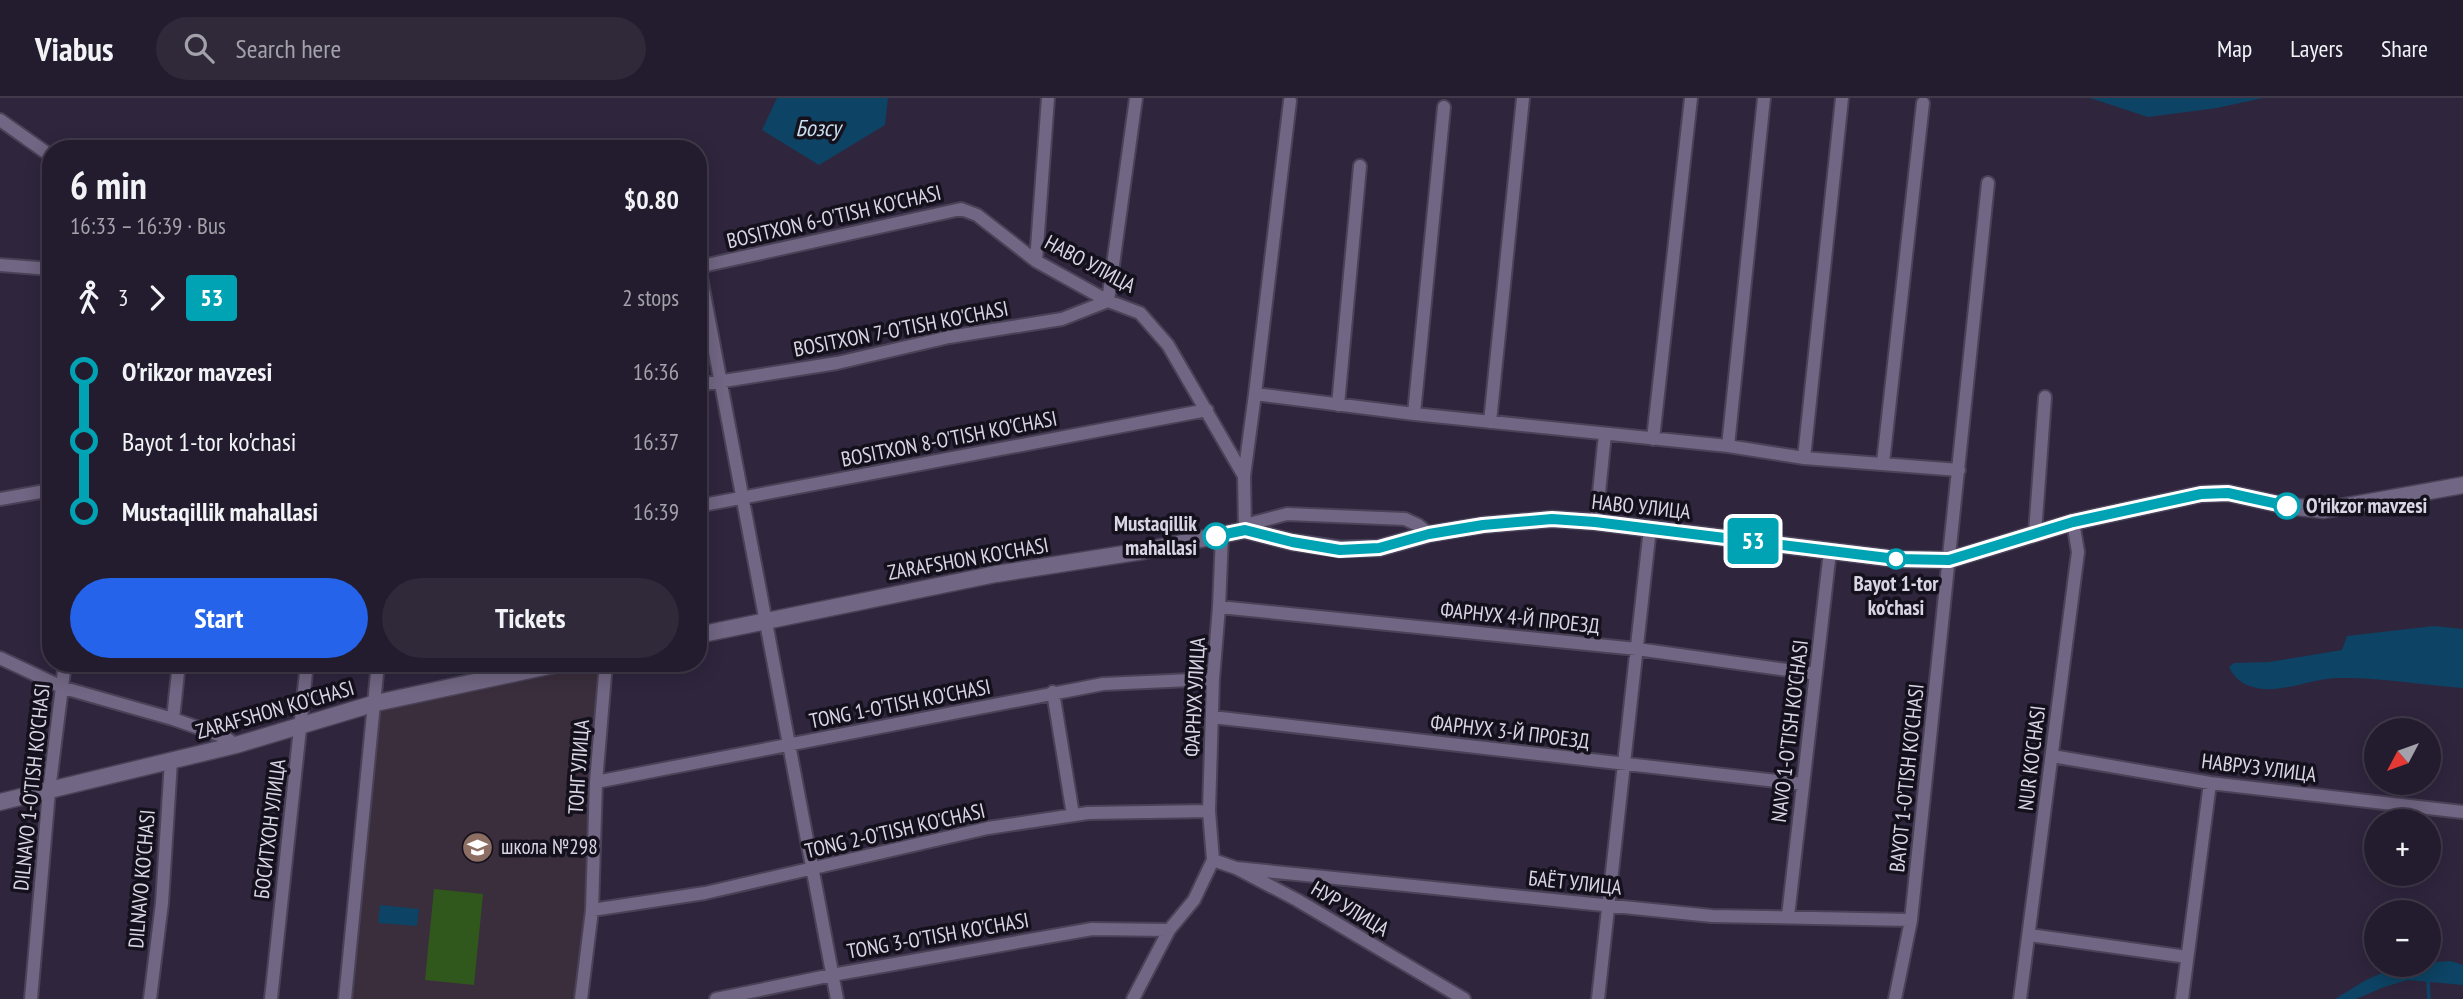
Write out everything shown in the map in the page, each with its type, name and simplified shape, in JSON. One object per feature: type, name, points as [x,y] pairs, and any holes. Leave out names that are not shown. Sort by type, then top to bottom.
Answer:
[{"type":"street","points":[[1036,261],[1048,98]]},
{"type":"street","points":[[1108,301],[1136,98]]},
{"type":"street","points":[[1490,422],[1523,98]]},
{"type":"street","points":[[1653,439],[1691,98]]},
{"type":"street","points":[[1728,446],[1764,98]]},
{"type":"street","points":[[1804,458],[1842,98]]},
{"type":"street","points":[[1244,476],[1290,101]]},
{"type":"street","points":[[1883,463],[1923,103]]},
{"type":"street","points":[[1414,414],[1444,107]]},
{"type":"street","points":[[0,120],[42,150]]},
{"type":"street","points":[[1338,405],[1360,166]]},
{"type":"street","name":"BAYOT 1-O'TISH KO'CHASI","points":[[1895,999],[1911,920],[1988,183]]},
{"type":"street","name":"BOSITXON 6-O'TISH KO'CHASI","points":[[707,265],[961,209],[977,215]]},
{"type":"street","name":"НАВО УЛИЦА","points":[[977,215],[1036,261],[1108,301],[1140,313],[1168,345],[1244,476],[1245,528],[1292,542],[1340,550],[1379,548],[1429,534],[1483,525],[1552,519],[1650,528],[1896,559],[1949,560],[2073,522],[2201,494],[2228,493],[2287,506],[2324,510],[2414,496],[2463,485]]},
{"type":"street","points":[[0,265],[42,269]]},
{"type":"street","name":"BOSITXON 7-O'TISH KO'CHASI","points":[[707,383],[837,363],[950,337],[1062,319],[1108,301]]},
{"type":"street","points":[[707,308],[837,999]]},
{"type":"street","points":[[1255,394],[1414,414],[1728,446],[1804,458],[1959,470]]},
{"type":"street","points":[[2035,533],[2045,397]]},
{"type":"street","name":"BOSITXON 8-O'TISH KO'CHASI","points":[[707,504],[1207,410]]},
{"type":"street","points":[[1595,522],[1605,434]]},
{"type":"street","points":[[0,499],[42,492]]},
{"type":"street","points":[[1245,528],[1287,514],[1405,519],[1429,534]]},
{"type":"street","name":"NUR KO'CHASI","points":[[2020,999],[2078,552],[2073,522]]},
{"type":"street","name":"ZARAFSHON KO'CHASI","points":[[707,633],[996,574],[1143,551],[1245,528]]},
{"type":"street","points":[[1598,999],[1650,528]]},
{"type":"street","name":"ФАРНУХ УЛИЦА","points":[[1213,860],[1209,811],[1213,679],[1222,535]]},
{"type":"street","name":"NAVO 1-O'TISH KO'CHASI","points":[[1788,916],[1830,551]]},
{"type":"street","name":"ФАРНУХ 4-Й ПРОЕЗД","points":[[1219,607],[1637,649],[1816,674]]},
{"type":"street","points":[[0,658],[64,688],[173,719],[225,737],[236,745]]},
{"type":"street","name":"DILNAVO 1-O'TISH KO'CHASI","points":[[31,999],[49,791],[65,672]]},
{"type":"street","points":[[173,719],[178,672]]},
{"type":"street","name":"БОСИТХОН УЛИЦА","points":[[271,999],[306,672]]},
{"type":"street","points":[[345,999],[378,672]]},
{"type":"street","name":"ZARAFSHON KO'CHASI","points":[[0,803],[236,745],[376,703],[521,672]]},
{"type":"street","name":"ТОНГ УЛИЦА","points":[[581,999],[592,910],[596,782],[605,672]]},
{"type":"street","name":"TONG 1-O'TISH KO'CHASI","points":[[596,782],[790,746],[1053,692],[1102,684],[1213,679]]},
{"type":"street","points":[[1053,692],[1073,815]]},
{"type":"street","name":"ФАРНУХ 3-Й ПРОЕЗД","points":[[1212,717],[1803,784]]},
{"type":"street","name":"НАВРУЗ УЛИЦА","points":[[2052,756],[2210,783],[2463,811]]},
{"type":"street","name":"DILNAVO KO'CHASI","points":[[150,999],[162,903],[171,761]]},
{"type":"street","points":[[2182,999],[2210,783]]},
{"type":"street","name":"TONG 2-O'TISH KO'CHASI","points":[[592,910],[705,893],[988,828],[1088,813],[1209,811]]},
{"type":"street","points":[[1133,999],[1169,930],[1194,901],[1213,860]]},
{"type":"street","name":"НУР УЛИЦА","points":[[1213,860],[1236,868],[1297,900],[1464,999]]},
{"type":"street","name":"БАЁТ УЛИЦА","points":[[1236,868],[1712,916],[1911,920]]},
{"type":"street","name":"TONG 3-O'TISH KO'CHASI","points":[[716,999],[832,975],[1092,929],[1169,930]]},
{"type":"street","points":[[2029,935],[2187,957]]},
{"type":"shaded area","name":"школа №298","points":[[521,672],[605,672],[581,999],[345,999],[376,703]]},
{"type":"green space","points":[[434,889],[483,894],[474,985],[425,980]]},
{"type":"water","name":"Бозсу","points":[[777,98],[888,98],[885,125],[819,165],[762,130]]},
{"type":"water","points":[[2090,98],[2263,98],[2217,108],[2148,117]]},
{"type":"water","points":[[2434,626],[2463,629],[2463,688],[2339,678],[2285,688],[2263,689],[2242,682],[2229,667],[2234,663],[2269,662],[2342,650],[2347,636]]},
{"type":"water","points":[[380,905],[419,909],[417,926],[378,923]]},
{"type":"water","points":[[2451,961],[2463,965],[2463,985],[2408,980],[2356,999],[2335,999],[2373,977],[2441,977],[2441,962]]},
{"type":"waterway","points":[[2428,980],[2429,999]]},
{"type":"bus line","name":"53","points":[[1216,536],[1245,530],[1340,550],[1379,548],[1429,534],[1483,525],[1552,519],[1896,559],[1949,560],[2073,522],[2201,494],[2228,493],[2287,506]]},
{"type":"place","name":"O'rikzor mavzesi","points":[[2287,506]]},
{"type":"place","name":"Mustaqillik mahallasi","points":[[1216,536]]},
{"type":"place","name":"Bayot 1-tor ko'chasi","points":[[1896,559]]},
{"type":"place","name":"школа №298","points":[[478,847]]}]
